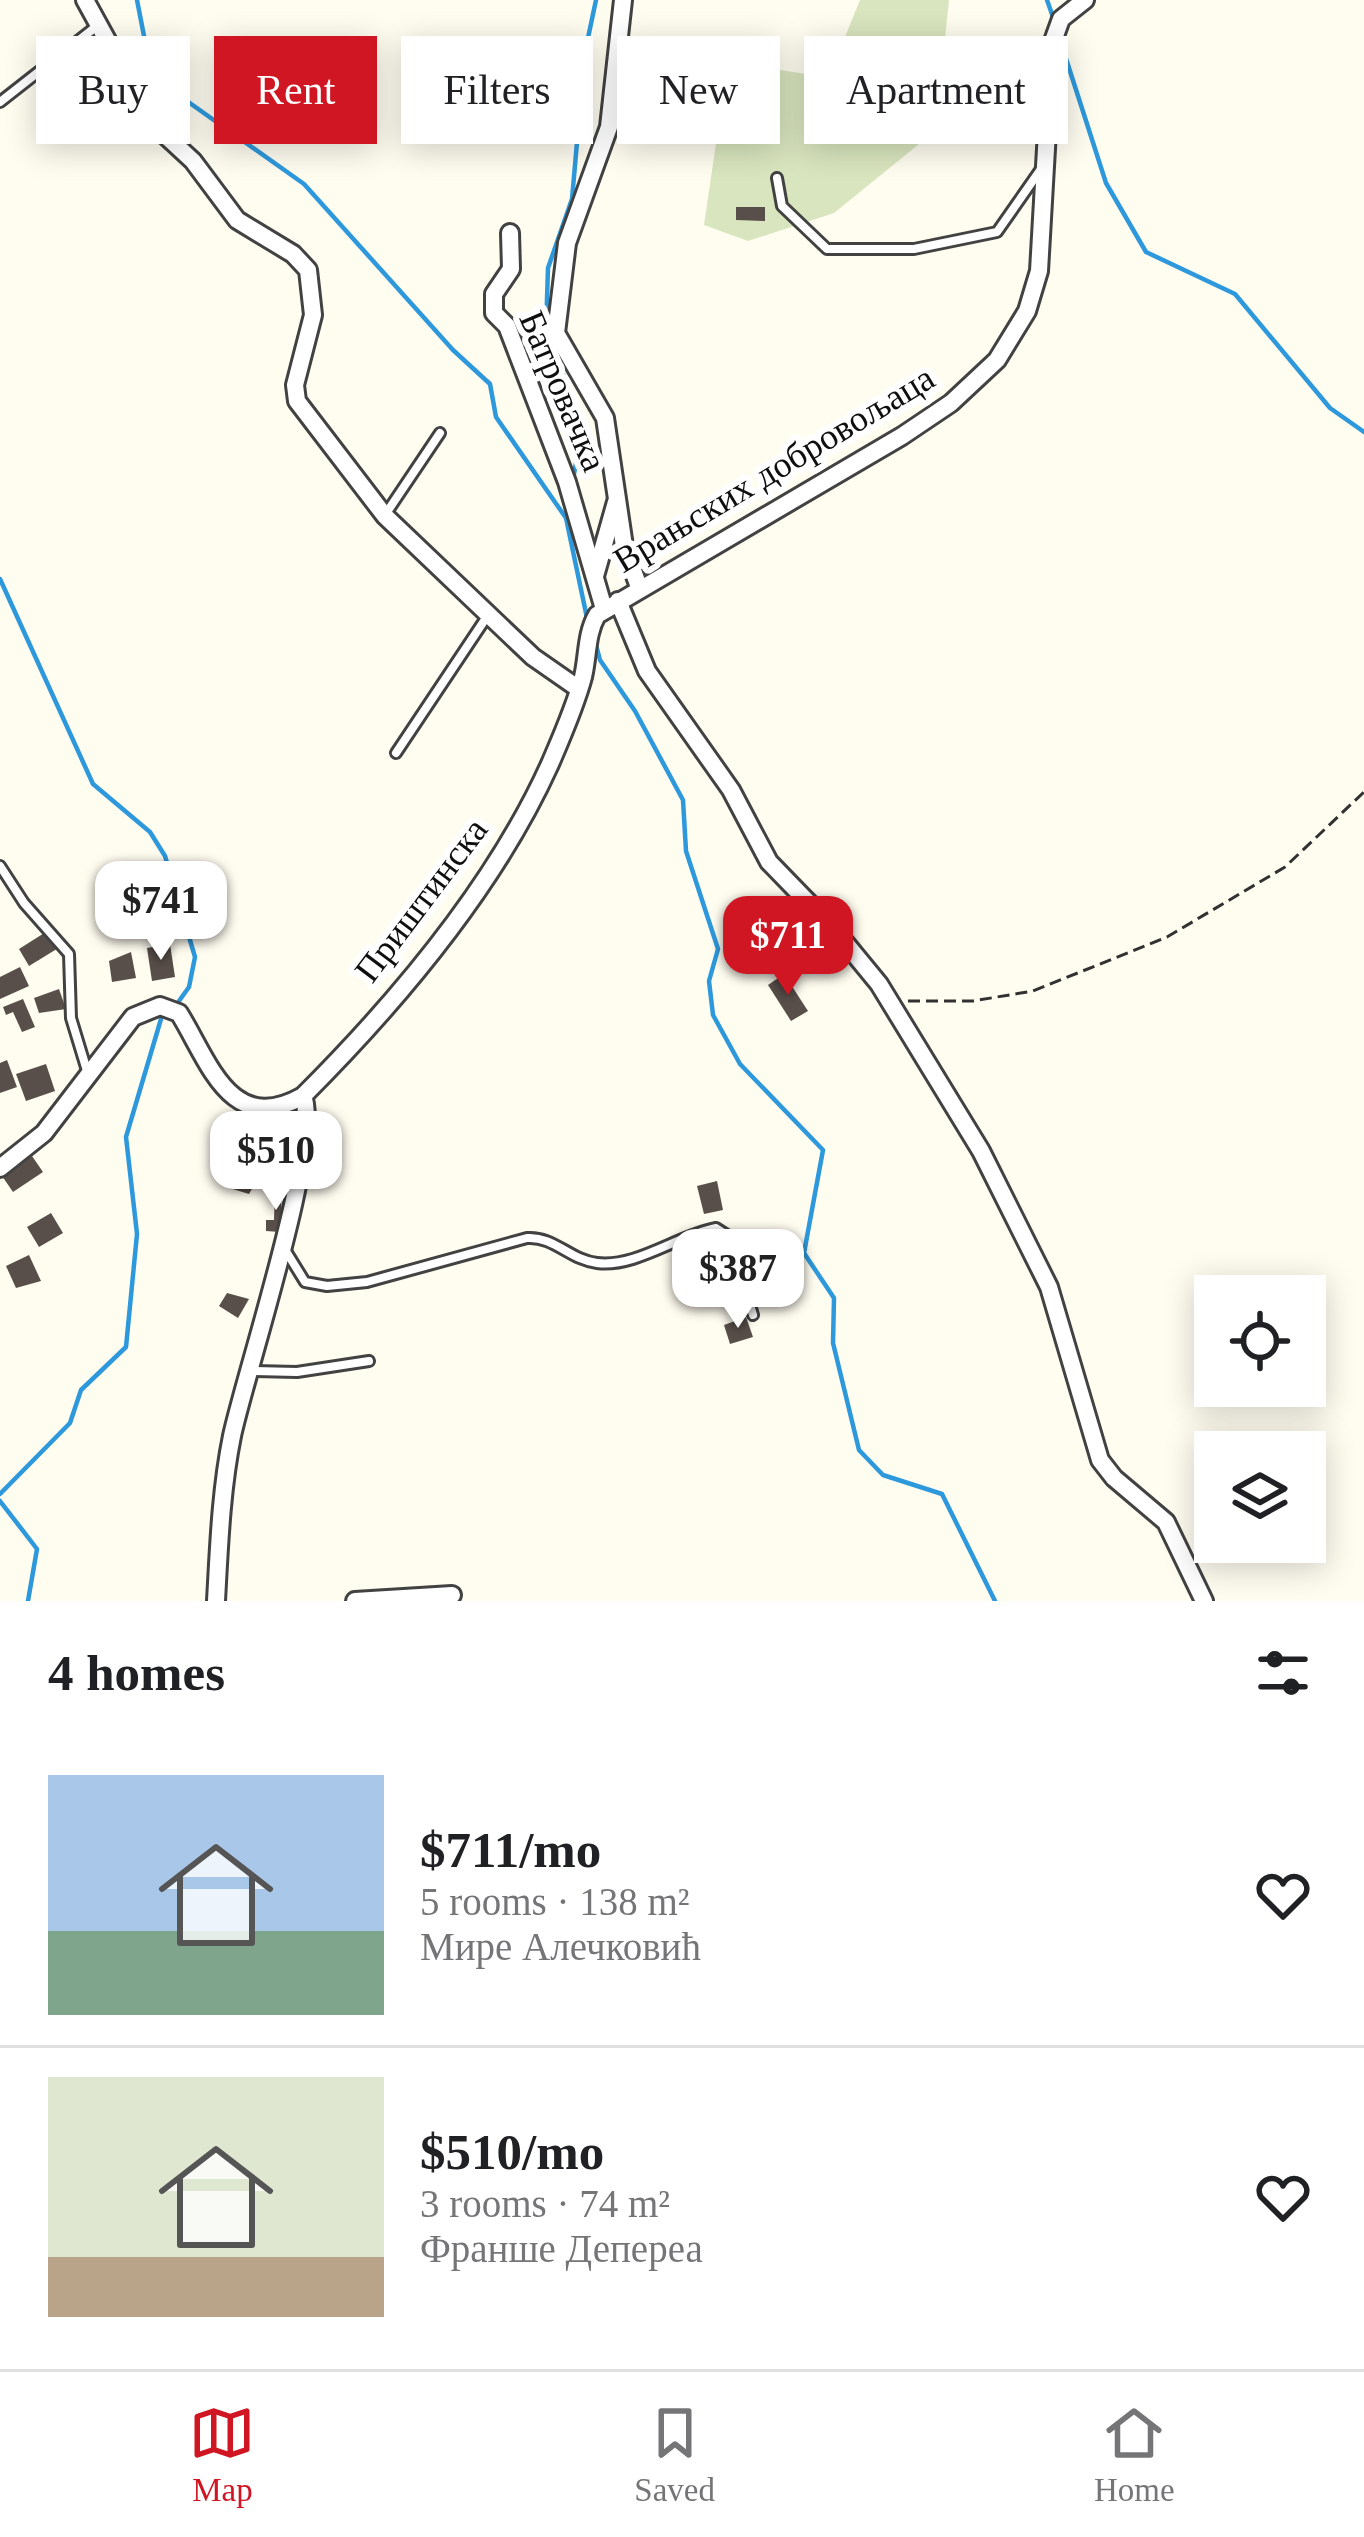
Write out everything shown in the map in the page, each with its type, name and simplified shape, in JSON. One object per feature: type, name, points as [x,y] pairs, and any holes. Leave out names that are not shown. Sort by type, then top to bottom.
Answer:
[{"type":"street","points":[[85,0],[153,124],[193,160],[237,220],[293,254],[308,270],[313,315],[295,385],[297,401],[385,516],[533,657],[579,689]]},
{"type":"street","name":"Батровачка","points":[[623,0],[609,127],[571,230],[556,333],[605,418],[624,546],[639,587]]},
{"type":"street","name":"Врањских добровољаца","points":[[611,605],[902,436],[976,382],[1010,343],[1033,296],[1042,255],[1052,44],[1061,19],[1085,0]]},
{"type":"street","name":"Батровачка","points":[[510,233],[511,268],[494,294],[494,313],[507,326],[567,482],[595,577],[647,671],[731,790],[770,862],[833,928],[896,1009],[925,1065],[981,1151],[1041,1269],[1100,1460],[1166,1522],[1204,1601]]},
{"type":"street","name":"Батровачка","points":[[595,577],[617,497]]},
{"type":"street","name":"Приштинска","points":[[303,1096],[478,890],[527,810],[579,689],[590,628],[611,605]]},
{"type":"street","points":[[0,1168],[44,1133],[133,1016],[150,1008],[168,1007],[179,1013],[211,1072],[236,1099],[272,1107],[303,1096],[308,1109],[282,1247],[227,1465],[216,1601]]},
{"type":"street","points":[[355,1601],[452,1594]]},
{"type":"lane","points":[[0,102],[98,25]]},
{"type":"lane","points":[[777,178],[782,206],[827,249],[914,249],[997,232],[1045,162]]},
{"type":"lane","points":[[385,516],[440,434]]},
{"type":"lane","points":[[396,753],[431,694],[489,614]]},
{"type":"lane","points":[[0,866],[24,903],[69,954],[71,1018],[88,1075]]},
{"type":"lane","points":[[282,1247],[289,1251],[294,1270],[305,1282],[339,1286],[526,1238],[548,1240],[577,1257],[603,1264],[716,1228],[730,1237],[753,1315]]},
{"type":"lane","points":[[249,1371],[298,1372],[369,1360]]},
{"type":"path","points":[[896,1009],[916,999],[973,1000],[1033,991],[1167,937],[1230,903],[1297,858],[1364,792]]},
{"type":"green space","points":[[860,0],[949,0],[945,36],[845,36]]},
{"type":"green space","points":[[780,70],[804,74],[804,144],[919,144],[834,213],[748,241],[704,225],[716,144],[780,144]]},
{"type":"building","points":[[736,207],[765,207],[765,221],[736,220]]},
{"type":"building","points":[[49,930],[60,947],[29,966],[19,949]]},
{"type":"building","points":[[170,944],[175,977],[152,981],[147,948]]},
{"type":"building","points":[[131,952],[136,978],[112,982],[109,961]]},
{"type":"building","points":[[20,967],[29,986],[0,999],[0,977]]},
{"type":"building","points":[[784,974],[808,1011],[791,1021],[768,985]]},
{"type":"building","points":[[59,989],[66,1009],[39,1013],[34,998]]},
{"type":"building","points":[[23,999],[35,1027],[22,1032],[13,1012],[6,1015],[3,1007]]},
{"type":"building","points":[[7,1060],[17,1087],[0,1093],[0,1063]]},
{"type":"building","points":[[46,1064],[55,1091],[26,1101],[16,1074]]},
{"type":"building","points":[[277,1112],[302,1115],[300,1137],[274,1134]]},
{"type":"building","points":[[32,1156],[43,1172],[13,1192],[2,1176]]},
{"type":"building","points":[[235,1171],[256,1182],[249,1194],[226,1187]]},
{"type":"building","points":[[717,1181],[723,1210],[704,1214],[697,1186]]},
{"type":"building","points":[[275,1187],[282,1187],[280,1232],[266,1231],[266,1220],[274,1220]]},
{"type":"building","points":[[51,1213],[63,1233],[39,1247],[27,1227]]},
{"type":"building","points":[[29,1255],[41,1281],[16,1288],[6,1266]]},
{"type":"building","points":[[227,1293],[249,1299],[238,1318],[219,1306]]},
{"type":"building","points":[[746,1317],[753,1337],[730,1344],[724,1325]]},
{"type":"waterway","points":[[137,0],[145,41],[170,89],[304,184],[453,350],[490,384],[496,417],[566,518],[587,618]]},
{"type":"waterway","points":[[573,479],[583,426],[546,330],[548,268],[572,199],[585,52],[596,0]]},
{"type":"waterway","points":[[1047,0],[1053,17]]},
{"type":"waterway","points":[[1068,65],[1106,183],[1146,252],[1235,294],[1330,408],[1364,432]]},
{"type":"waterway","points":[[0,579],[93,784],[150,832],[165,856],[195,957],[189,987],[179,1001]]},
{"type":"waterway","points":[[596,645],[600,660],[635,711],[683,800],[686,851],[718,949],[709,981],[713,1015],[740,1064],[823,1150],[804,1253],[834,1298],[833,1343],[859,1450],[883,1475],[942,1494],[995,1601]]},
{"type":"waterway","points":[[0,1494],[70,1423],[81,1390],[126,1347],[137,1234],[126,1137],[161,1019]]},
{"type":"waterway","points":[[0,1501],[37,1549],[28,1601]]}]
